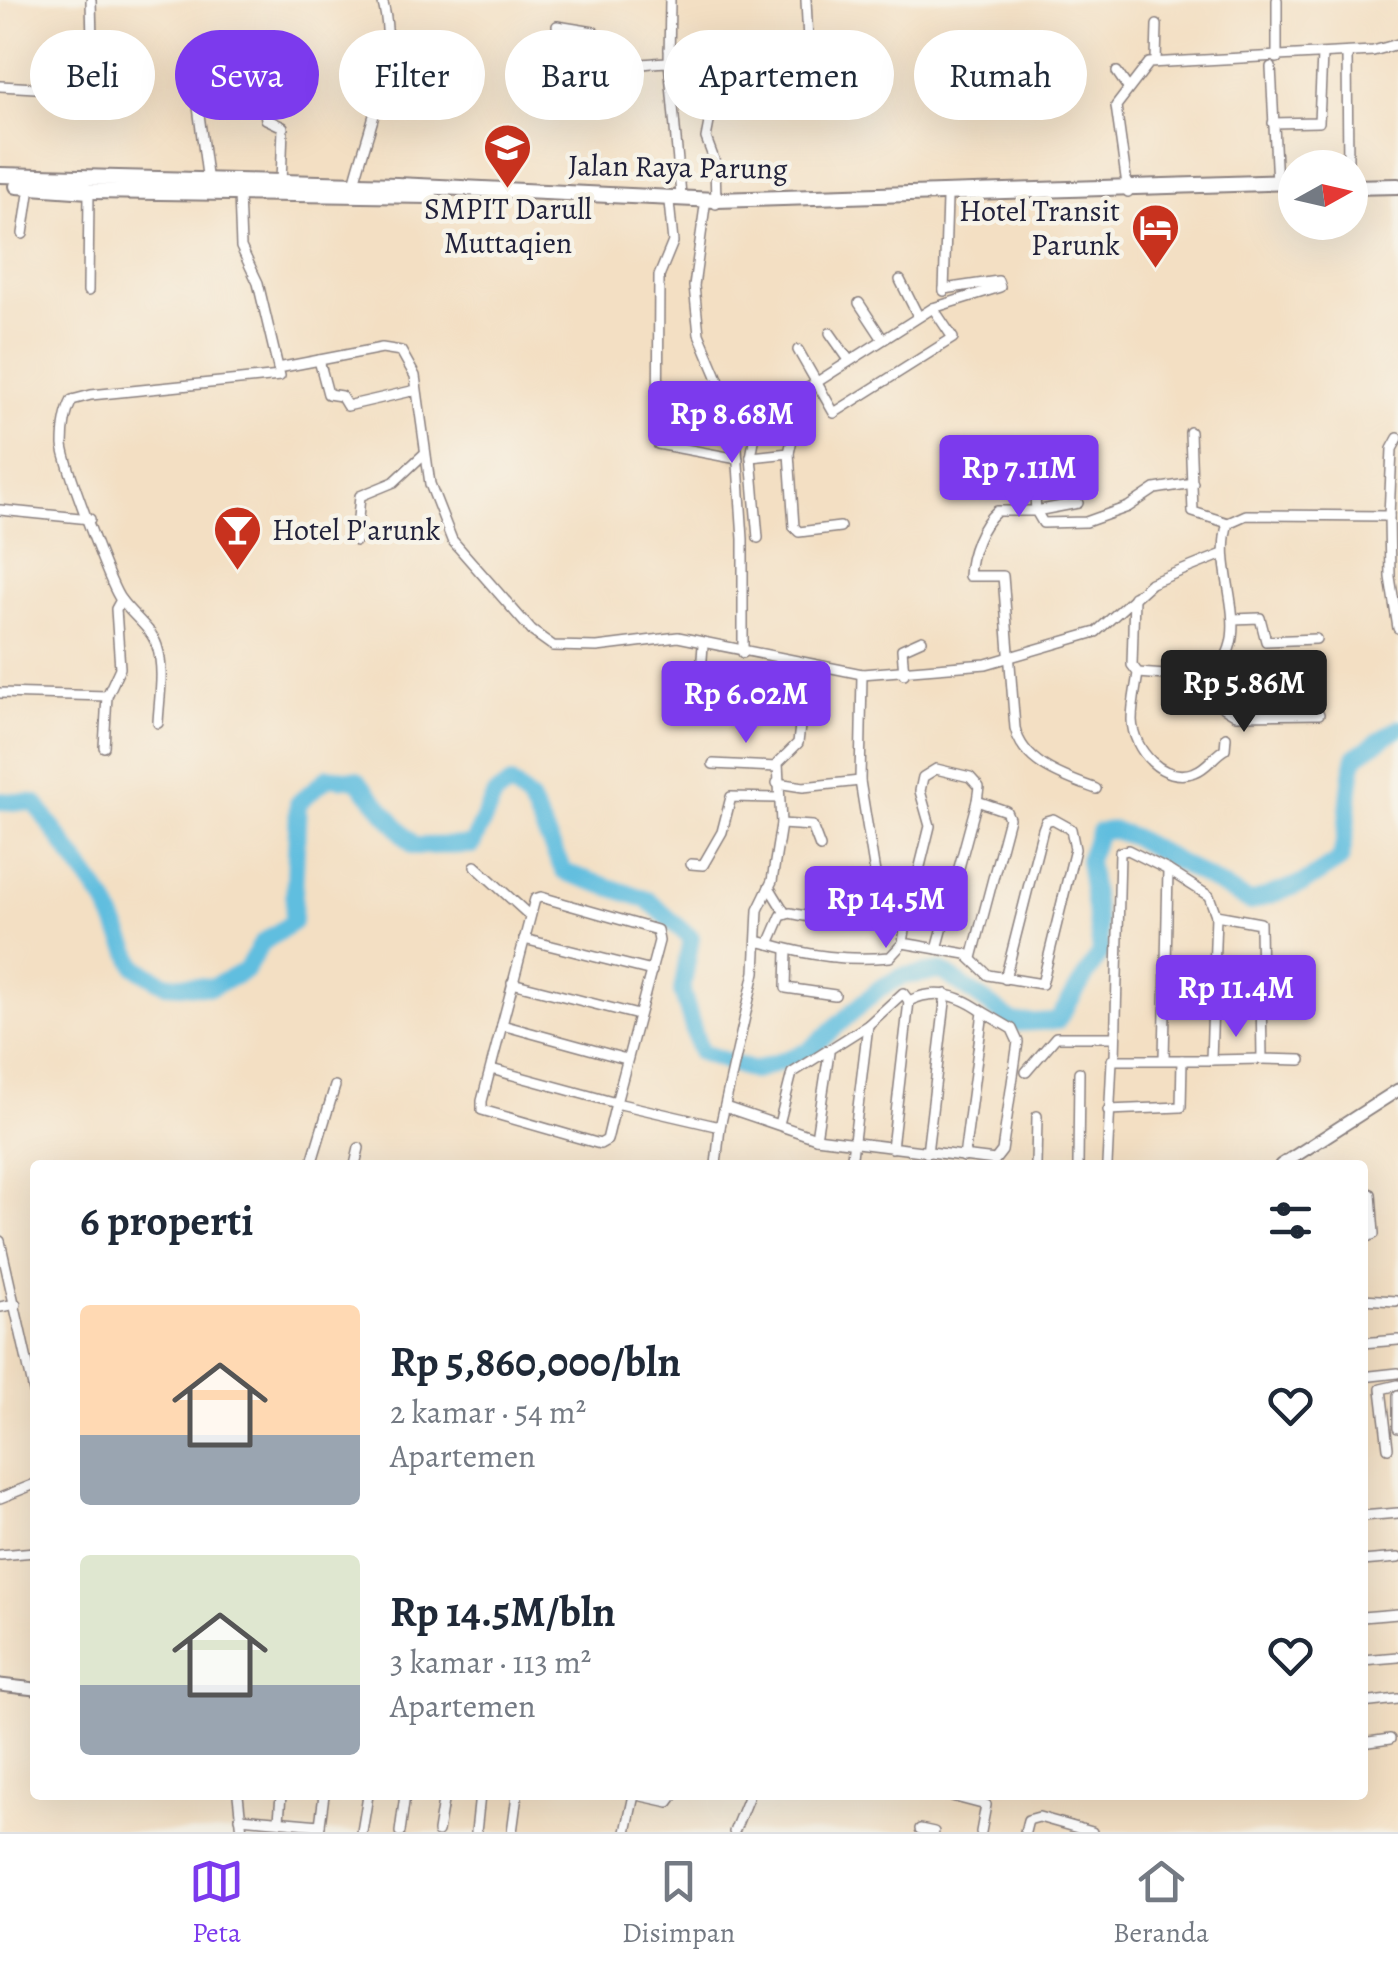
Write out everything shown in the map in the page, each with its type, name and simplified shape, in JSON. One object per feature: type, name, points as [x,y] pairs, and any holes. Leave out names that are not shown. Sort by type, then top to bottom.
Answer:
[{"type":"highway","name":"Jalan Raya Parung","points":[[0,175],[675,198],[712,204],[1128,190]]},
{"type":"highway","points":[[1368,184],[1398,183]]},
{"type":"highway","name":"Jalan Raya Parung","points":[[0,184],[90,192],[239,194],[363,188]]},
{"type":"highway","name":"Jalan Raya Parung","points":[[712,204],[1277,186]]},
{"type":"main road","points":[[1304,1159],[1398,1090]]},
{"type":"main road","points":[[0,1685],[30,1688]]},
{"type":"street","points":[[0,86],[89,91],[93,84],[92,0]]},
{"type":"street","points":[[363,188],[387,26],[382,0]]},
{"type":"street","points":[[669,30],[670,0]]},
{"type":"street","points":[[743,653],[738,459],[732,407],[699,334],[695,271],[712,204],[715,162],[706,138],[710,117],[723,107],[770,102],[809,89],[806,0]]},
{"type":"street","points":[[1277,0],[1278,58]]},
{"type":"street","points":[[1156,61],[1157,24]]},
{"type":"street","points":[[557,26],[594,32],[601,56],[612,64],[664,62]]},
{"type":"street","points":[[1128,190],[1116,114],[1140,71],[1156,61],[1322,55],[1398,44]]},
{"type":"street","points":[[1347,53],[1348,150]]},
{"type":"street","points":[[1273,122],[1319,122],[1322,55]]},
{"type":"street","points":[[1271,67],[1277,186]]},
{"type":"street","points":[[1117,72],[1128,88]]},
{"type":"street","points":[[200,120],[208,183]]},
{"type":"street","points":[[268,120],[283,127],[281,184]]},
{"type":"street","points":[[672,120],[673,242],[659,276],[658,444],[738,459]]},
{"type":"street","points":[[22,234],[30,187]]},
{"type":"street","points":[[88,290],[90,192]]},
{"type":"street","points":[[158,723],[158,648],[120,600],[100,556],[63,448],[72,400],[280,376],[258,283],[241,247],[239,194]]},
{"type":"street","points":[[944,304],[947,199]]},
{"type":"street","points":[[900,280],[918,316]]},
{"type":"street","points":[[840,527],[796,531],[789,453],[803,391],[933,308],[1000,286],[998,281],[944,289]]},
{"type":"street","points":[[859,303],[882,338]]},
{"type":"street","points":[[798,350],[834,413],[953,338],[933,308]]},
{"type":"street","points":[[830,332],[849,360]]},
{"type":"street","points":[[278,368],[392,348],[407,358],[437,509],[452,540],[543,641],[553,646],[597,648],[678,637],[862,674],[904,674],[1010,660],[1096,632],[1134,597],[1184,567],[1223,554]]},
{"type":"street","points":[[319,360],[328,394],[341,396],[347,406],[416,390]]},
{"type":"street","points":[[758,538],[751,456],[762,396]]},
{"type":"street","points":[[1190,432],[1194,514],[1210,514],[1228,524]]},
{"type":"street","points":[[1398,438],[1392,449],[1390,516],[1390,577],[1398,628]]},
{"type":"street","points":[[1032,452],[1036,511],[1042,523],[1071,525],[1128,507],[1155,489],[1193,483]]},
{"type":"street","points":[[751,456],[789,453]]},
{"type":"street","points":[[356,541],[360,496],[394,482],[424,454]]},
{"type":"street","points":[[1078,503],[1036,511],[994,512],[980,536],[968,574],[1004,576],[1015,728],[1023,750],[1043,765],[1096,789]]},
{"type":"street","points":[[0,510],[90,520]]},
{"type":"street","points":[[1228,524],[1246,516],[1390,516]]},
{"type":"street","points":[[1206,678],[1228,654],[1233,619],[1223,554],[1228,524]]},
{"type":"street","points":[[1134,597],[1132,664],[1138,673],[1134,731],[1145,754],[1162,770],[1178,775],[1200,770],[1225,749],[1226,737]]},
{"type":"street","points":[[104,747],[108,696],[120,668],[116,610],[120,600]]},
{"type":"street","points":[[1233,619],[1260,618],[1266,641],[1316,639]]},
{"type":"street","points":[[904,674],[902,649],[922,640]]},
{"type":"street","points":[[698,715],[703,645]]},
{"type":"street","points":[[717,1160],[720,1127],[739,1052],[757,941],[758,910],[770,888],[781,824],[777,767],[780,757],[800,739],[807,665]]},
{"type":"street","points":[[1138,673],[1206,678]]},
{"type":"street","points":[[862,674],[860,781],[875,873]]},
{"type":"street","points":[[1206,678],[1218,704],[1236,715],[1320,714]]},
{"type":"street","points":[[0,693],[108,696]]},
{"type":"street","points":[[714,764],[777,767]]},
{"type":"street","points":[[757,941],[813,957],[890,957],[903,943],[930,826],[920,791],[923,777],[936,769],[970,777],[979,788],[938,948]]},
{"type":"street","points":[[777,784],[803,787],[860,781]]},
{"type":"street","points":[[691,864],[703,865],[722,832],[731,798],[778,798]]},
{"type":"street","points":[[972,958],[1008,818],[1006,811],[977,801]]},
{"type":"street","points":[[903,943],[972,958],[983,972],[1005,979],[1037,985],[1047,978],[1075,849],[1071,829],[1053,819],[1043,829],[1005,979]]},
{"type":"street","points":[[781,824],[812,826],[820,847]]},
{"type":"street","points":[[1107,1160],[1110,1064],[1115,1058],[1120,852],[1128,850],[1209,896],[1216,915],[1211,1060]]},
{"type":"street","points":[[475,866],[530,916]]},
{"type":"street","points":[[1164,1059],[1168,870]]},
{"type":"street","points":[[770,888],[785,913],[834,922],[906,922]]},
{"type":"street","points":[[541,897],[656,927],[659,941],[652,971],[606,1140],[600,1144],[485,1113],[482,1101],[530,916],[535,899],[541,897]]},
{"type":"street","points":[[770,944],[785,913]]},
{"type":"street","points":[[1216,915],[1260,923],[1262,1059]]},
{"type":"street","points":[[524,939],[652,971]]},
{"type":"street","points":[[787,950],[786,988],[835,995]]},
{"type":"street","points":[[512,983],[638,1015]]},
{"type":"street","points":[[779,1124],[792,1072],[829,1053],[903,993],[909,1001],[892,1148]]},
{"type":"street","points":[[726,1107],[816,1138],[995,1160],[1000,1156],[1018,1042],[1012,1029],[946,994],[923,994],[909,1001]]},
{"type":"street","points":[[927,1153],[946,994]]},
{"type":"street","points":[[964,1157],[983,1012]]},
{"type":"street","points":[[1262,1012],[1294,1012]]},
{"type":"street","points":[[502,1025],[626,1059]]},
{"type":"street","points":[[852,1160],[868,1025]]},
{"type":"street","points":[[1026,1072],[1056,1036],[1114,1037]]},
{"type":"street","points":[[816,1138],[829,1053]]},
{"type":"street","points":[[1115,1058],[1301,1060]]},
{"type":"street","points":[[1108,1110],[1181,1107],[1182,1060]]},
{"type":"street","points":[[491,1069],[616,1104],[720,1127]]},
{"type":"street","points":[[1078,1160],[1079,1072]]},
{"type":"street","points":[[312,1160],[334,1086]]},
{"type":"street","points":[[1033,1160],[1037,1116]]},
{"type":"street","points":[[356,1160],[360,1148]]},
{"type":"street","points":[[1368,1193],[1376,1227],[1368,1238]]},
{"type":"street","points":[[0,1241],[30,1372]]},
{"type":"street","points":[[0,1294],[13,1291]]},
{"type":"street","points":[[1368,1299],[1396,1301]]},
{"type":"street","points":[[0,1307],[16,1304]]},
{"type":"street","points":[[1368,1342],[1398,1340]]},
{"type":"street","points":[[1368,1376],[1398,1373]]},
{"type":"street","points":[[1388,1448],[1381,1389],[1398,1385]]},
{"type":"street","points":[[1398,1396],[1398,1428]]},
{"type":"street","points":[[0,1498],[30,1486]]},
{"type":"street","points":[[1368,1516],[1398,1513]]},
{"type":"street","points":[[0,1555],[30,1552]]},
{"type":"street","points":[[1368,1560],[1398,1558]]},
{"type":"street","points":[[1368,1617],[1398,1614]]},
{"type":"street","points":[[1368,1660],[1398,1657]]},
{"type":"street","points":[[1368,1702],[1398,1698]]},
{"type":"street","points":[[1368,1743],[1390,1739]]},
{"type":"street","points":[[238,1800],[242,1832]]},
{"type":"street","points":[[279,1820],[281,1800]]},
{"type":"street","points":[[240,1818],[320,1828],[323,1800]]},
{"type":"street","points":[[362,1832],[367,1800]]},
{"type":"street","points":[[400,1832],[404,1800]]},
{"type":"street","points":[[438,1832],[443,1800]]},
{"type":"street","points":[[476,1832],[479,1800]]},
{"type":"street","points":[[512,1832],[516,1800]]},
{"type":"street","points":[[626,1832],[635,1800]]},
{"type":"street","points":[[734,1832],[746,1800]]},
{"type":"street","points":[[967,1800],[986,1805],[981,1832]]},
{"type":"street","points":[[1026,1832],[1028,1820],[1039,1817],[1092,1832]]},
{"type":"street","points":[[920,1829],[934,1832]]},
{"type":"waterway","points":[[0,801],[35,803],[106,903],[136,967],[165,984],[212,987],[245,971],[262,943],[293,922],[298,803],[328,777],[357,780],[414,846],[472,845],[495,795],[511,784],[530,801],[564,872],[648,900],[691,938],[682,991],[700,1052],[754,1071],[808,1051],[880,988],[903,976],[942,971],[1015,1023],[1057,1021],[1101,952],[1088,860],[1099,832],[1113,830],[1133,837],[1250,902],[1304,883],[1340,860],[1355,757],[1398,728]]},
{"type":"place","name":"SMPIT Darull Muttaqien","points":[[508,190]]},
{"type":"place","name":"Hotel Transit Parunk","points":[[1155,270]]},
{"type":"place","name":"Hotel P'arunk","points":[[237,572]]}]
